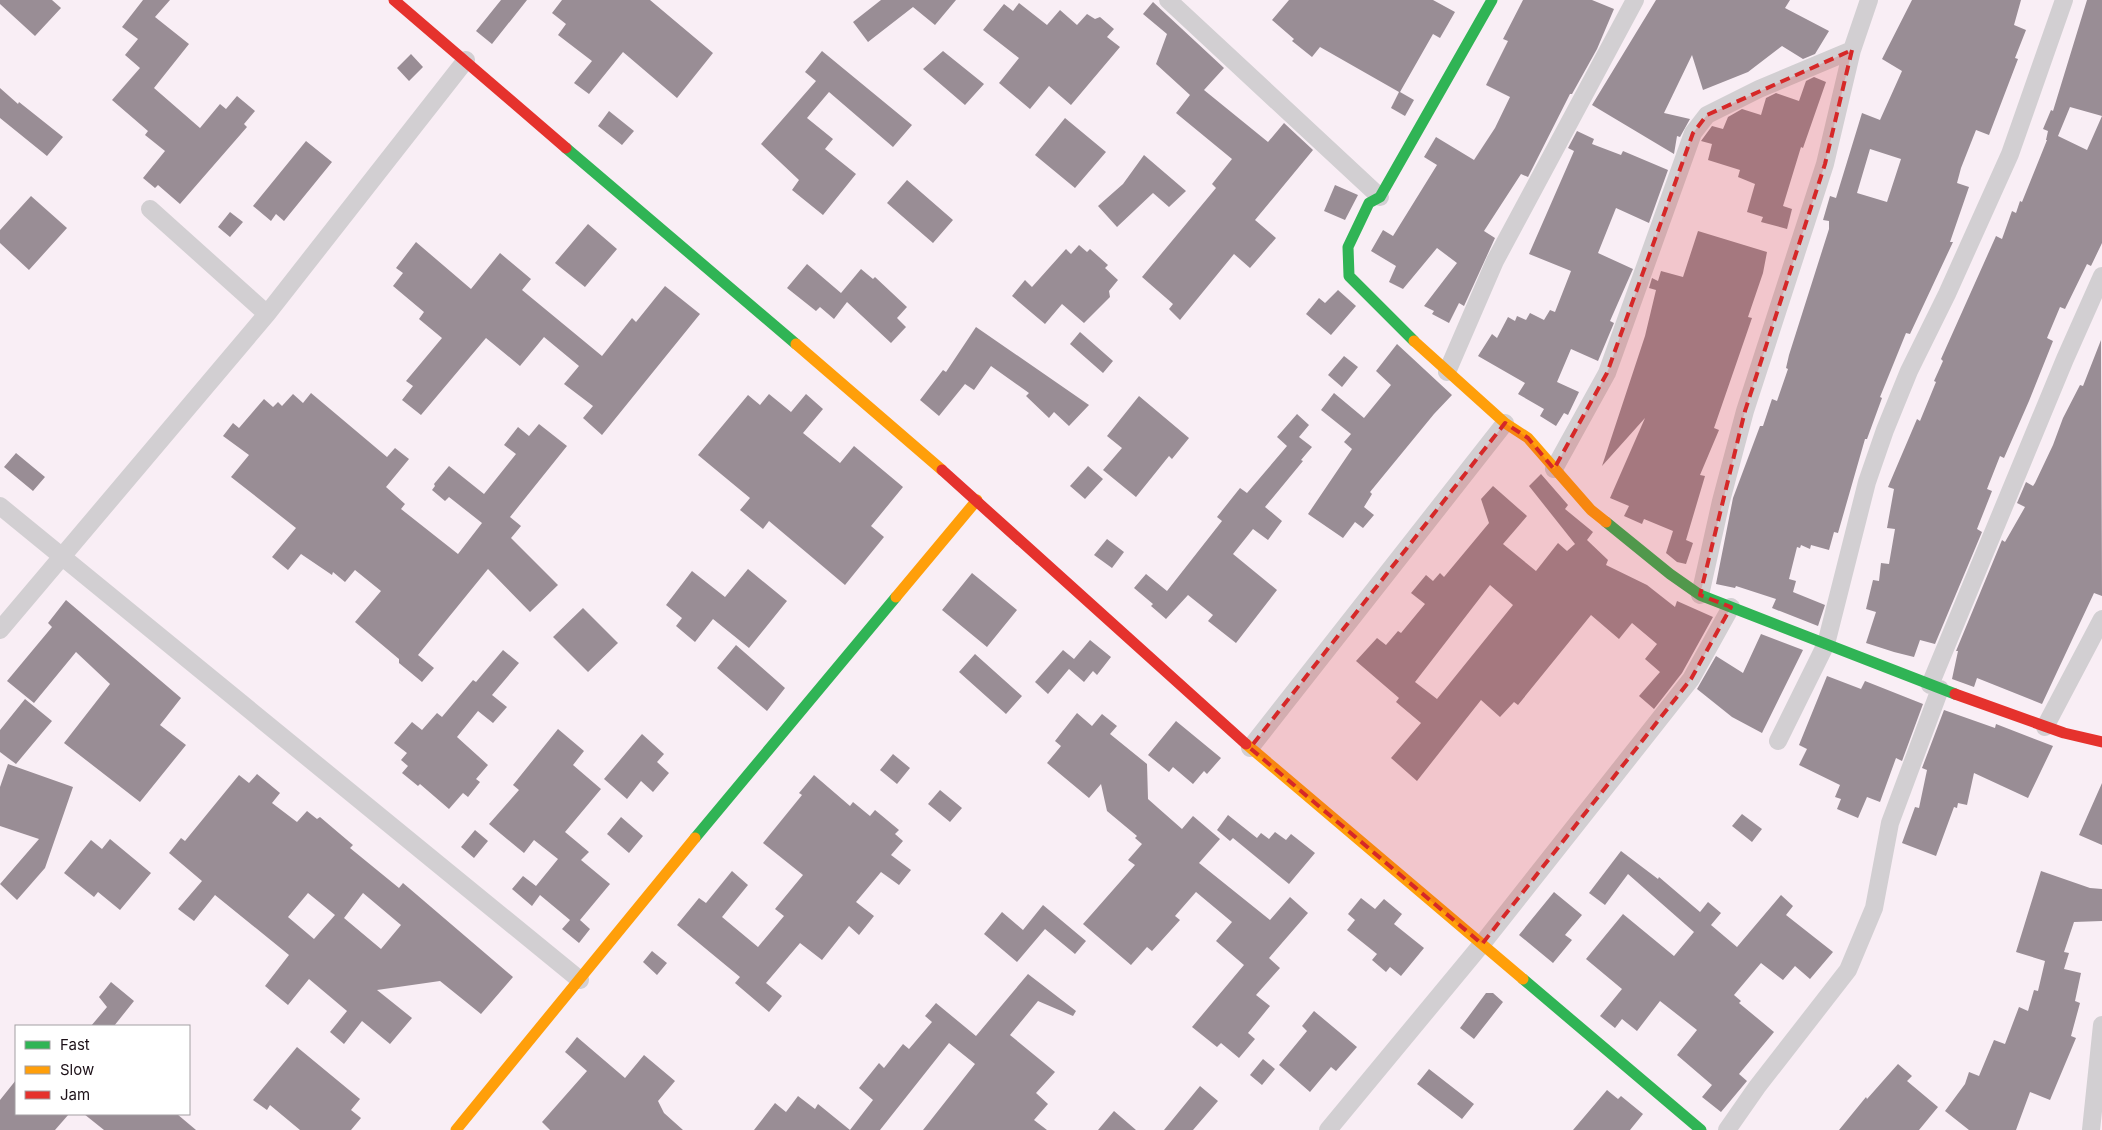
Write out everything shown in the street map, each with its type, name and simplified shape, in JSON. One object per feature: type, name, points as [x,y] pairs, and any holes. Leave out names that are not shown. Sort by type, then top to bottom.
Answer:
[{"type":"street","points":[[394,0],[977,500],[1250,748],[1701,1130]]},
{"type":"street","points":[[1168,0],[1380,197]]},
{"type":"street","points":[[1492,0],[1380,197],[1369,203],[1348,247],[1349,276],[1382,311],[1447,372],[1505,423],[1528,438],[1591,510],[1670,574],[1700,594],[1935,687],[2046,727],[2102,742]]},
{"type":"street","points":[[1447,372],[1495,261],[1635,0]]},
{"type":"street","points":[[1778,741],[1826,644],[1867,482],[1885,430],[1909,370],[1947,294],[2010,154],[2064,0]]},
{"type":"street","points":[[1700,594],[1721,501],[1745,411],[1825,164],[1852,50],[1866,1]]},
{"type":"street","points":[[1554,469],[1607,373],[1693,134],[1707,115],[1759,89],[1852,50]]},
{"type":"street","points":[[0,630],[60,556],[266,314],[466,60]]},
{"type":"street","points":[[150,209],[266,314]]},
{"type":"street","points":[[1727,1130],[1757,1087],[1848,970],[1874,908],[1890,823],[1935,687],[2064,358],[2102,276]]},
{"type":"street","points":[[1250,748],[1505,423]]},
{"type":"street","points":[[461,1128],[708,822],[977,500]]},
{"type":"street","points":[[0,506],[580,980]]},
{"type":"street","points":[[1328,1130],[1482,944],[1691,679],[1731,607]]},
{"type":"street","points":[[2046,727],[2102,619]]},
{"type":"street","points":[[2091,1130],[2102,1026]]},
{"type":"highlighted area","points":[[1852,50],[1825,164],[1745,411],[1700,595],[1731,607],[1691,679],[1482,944],[1250,748],[1505,423],[1528,438],[1554,469],[1607,373],[1693,133],[1707,115]]},
{"type":"building","points":[[0,0],[52,0],[61,8],[35,36],[0,4]]},
{"type":"building","points":[[143,0],[170,0],[155,17],[189,44],[154,88],[200,128],[220,104],[226,109],[237,96],[255,111],[244,124],[247,127],[180,204],[158,185],[155,188],[143,178],[165,151],[145,135],[148,131],[112,100],[140,68],[125,55],[138,39],[122,27]]},
{"type":"building","points":[[501,0],[527,0],[492,44],[476,31]]},
{"type":"building","points":[[562,0],[650,0],[713,53],[677,98],[623,52],[589,94],[574,83],[592,61],[558,35],[566,24],[552,13]]},
{"type":"building","points":[[881,0],[956,0],[935,25],[913,7],[868,42],[853,22]]},
{"type":"building","points":[[1289,0],[1433,0],[1455,12],[1440,38],[1433,34],[1400,92],[1414,100],[1405,116],[1391,108],[1399,92],[1320,47],[1312,57],[1292,41],[1294,39],[1272,20]]},
{"type":"building","points":[[1523,0],[1592,0],[1614,9],[1597,49],[1572,94],[1570,94],[1528,177],[1521,174],[1484,231],[1495,238],[1464,306],[1459,303],[1449,323],[1432,314],[1434,311],[1424,306],[1457,263],[1437,248],[1403,289],[1389,282],[1396,266],[1371,251],[1383,230],[1393,236],[1437,165],[1424,157],[1436,137],[1474,160],[1495,128],[1510,97],[1486,85],[1508,41],[1503,39]]},
{"type":"building","points":[[1656,0],[1790,0],[1785,8],[1829,31],[1815,54],[1803,59],[1782,46],[1748,72],[1703,90],[1692,55],[1664,113],[1690,119],[1680,137],[1677,136],[1674,154],[1592,105]]},
{"type":"building","points":[[1912,0],[2021,0],[2014,25],[2026,30],[2015,58],[2018,59],[1989,135],[1976,130],[1961,168],[1957,183],[1969,187],[1950,242],[1953,242],[1910,334],[1906,333],[1880,397],[1882,398],[1867,439],[1865,439],[1838,533],[1834,532],[1829,550],[1811,545],[1810,549],[1801,545],[1800,548],[1797,547],[1789,579],[1796,581],[1793,592],[1825,605],[1818,626],[1772,608],[1776,599],[1736,586],[1735,588],[1716,584],[1733,498],[1760,426],[1763,426],[1772,399],[1777,401],[1788,369],[1786,368],[1789,355],[1829,229],[1829,221],[1823,220],[1830,196],[1836,198],[1862,113],[1880,120],[1902,71],[1882,59]],"holes":[[[1870,149],[1901,159],[1887,202],[1857,193]]]},
{"type":"building","points":[[2087,0],[2102,0],[2102,116],[2102,243],[2091,266],[2087,264],[2065,309],[2060,307],[2047,338],[2053,341],[2004,458],[2000,456],[1987,489],[1992,491],[1977,529],[1982,532],[1935,644],[1920,640],[1914,657],[1866,643],[1876,612],[1866,609],[1873,580],[1879,581],[1881,563],[1889,564],[1895,529],[1887,528],[1894,489],[1888,487],[1917,419],[1920,421],[1936,382],[1934,381],[1943,361],[1941,359],[1996,236],[2002,239],[2012,211],[2016,213],[2020,201],[2022,202],[2047,140],[2048,131],[2043,129],[2051,110],[2053,111]],"holes":[[[2070,107],[2102,116],[2087,150],[2058,136]]]},
{"type":"building","points":[[1153,2],[1224,68],[1204,90],[1268,142],[1284,123],[1313,150],[1255,220],[1276,238],[1250,268],[1234,254],[1180,320],[1169,309],[1173,304],[1142,277],[1216,188],[1212,184],[1232,159],[1176,113],[1190,95],[1156,64],[1167,34],[1143,14]]},
{"type":"building","points":[[1019,3],[1047,25],[1060,10],[1077,25],[1087,14],[1095,19],[1100,17],[1114,29],[1107,37],[1120,47],[1071,105],[1049,86],[1030,109],[999,83],[1019,58],[983,30],[1004,4],[1013,11]]},
{"type":"building","points":[[822,51],[912,125],[893,147],[829,92],[807,118],[833,139],[825,149],[856,174],[823,215],[792,190],[799,180],[761,144],[816,81],[805,72]]},
{"type":"building","points":[[943,51],[984,84],[965,105],[923,69]]},
{"type":"building","points":[[411,54],[423,67],[409,81],[397,68]]},
{"type":"building","points":[[1814,77],[1826,82],[1803,148],[1801,147],[1783,206],[1792,209],[1787,229],[1761,222],[1763,217],[1747,212],[1755,184],[1738,177],[1740,170],[1708,160],[1712,144],[1701,141],[1712,126],[1723,129],[1728,117],[1742,109],[1761,115],[1766,98],[1776,93],[1799,101],[1806,81]]},
{"type":"building","points":[[0,88],[18,104],[19,102],[63,137],[47,156],[0,118]]},
{"type":"building","points":[[609,111],[634,131],[622,145],[598,126]]},
{"type":"building","points":[[1065,118],[1106,152],[1075,188],[1035,155]]},
{"type":"building","points":[[1577,131],[1594,139],[1592,144],[1621,155],[1623,151],[1668,170],[1649,223],[1616,208],[1598,253],[1633,269],[1610,321],[1614,323],[1598,361],[1571,349],[1557,382],[1579,392],[1568,415],[1564,413],[1556,426],[1540,416],[1544,409],[1518,394],[1525,383],[1478,356],[1492,334],[1497,338],[1508,317],[1515,321],[1517,316],[1526,320],[1530,313],[1544,320],[1550,310],[1555,312],[1571,271],[1529,254],[1574,151],[1568,148]]},
{"type":"building","points":[[306,141],[332,162],[284,221],[276,214],[271,221],[253,206]]},
{"type":"building","points":[[1144,155],[1186,191],[1169,207],[1153,193],[1117,227],[1098,206],[1123,184]]},
{"type":"building","points":[[907,180],[953,220],[933,243],[887,203]]},
{"type":"building","points":[[1335,185],[1358,195],[1345,220],[1324,211]]},
{"type":"building","points":[[31,196],[67,228],[29,270],[0,243],[0,230]]},
{"type":"building","points":[[230,212],[243,222],[230,237],[218,227]]},
{"type":"building","points":[[588,224],[617,249],[585,287],[555,263]]},
{"type":"building","points":[[1698,231],[1767,252],[1763,273],[1748,317],[1752,318],[1714,428],[1719,430],[1700,475],[1705,476],[1686,540],[1693,543],[1686,564],[1677,562],[1666,553],[1673,531],[1644,519],[1642,524],[1624,516],[1629,506],[1610,498],[1645,418],[1602,466],[1645,336],[1656,290],[1649,288],[1652,278],[1658,281],[1661,271],[1683,277]]},
{"type":"building","points":[[416,242],[471,289],[500,253],[531,279],[522,290],[602,356],[632,318],[636,322],[665,286],[700,314],[602,435],[583,418],[593,406],[564,384],[579,366],[544,337],[520,366],[486,338],[421,415],[402,400],[413,386],[406,381],[442,338],[419,319],[424,312],[393,286],[403,273],[396,268]]},
{"type":"building","points":[[1079,245],[1087,252],[1090,249],[1108,265],[1105,268],[1118,280],[1109,291],[1110,297],[1084,323],[1062,304],[1045,324],[1012,296],[1025,280],[1032,287],[1066,249],[1071,254]]},
{"type":"building","points":[[807,264],[841,293],[861,269],[873,279],[875,277],[907,307],[897,318],[906,327],[891,343],[847,302],[834,319],[820,307],[816,311],[787,288]]},
{"type":"building","points":[[1338,290],[1356,306],[1331,335],[1306,314],[1319,298],[1325,303]]},
{"type":"building","points":[[976,327],[1089,405],[1069,426],[1054,412],[1049,418],[1026,396],[1029,393],[991,366],[974,390],[965,384],[939,416],[920,400],[943,370],[946,372]]},
{"type":"building","points":[[1080,332],[1113,361],[1103,373],[1070,344]]},
{"type":"building","points":[[2101,340],[2102,596],[2094,593],[2042,704],[1977,678],[1974,687],[1952,679],[1958,651],[1956,651],[2002,540],[2005,542],[2025,507],[2017,503],[2026,482],[2033,486],[2035,483],[2063,418],[2080,385],[2083,386]]},
{"type":"building","points":[[1397,344],[1452,395],[1370,492],[1372,494],[1364,507],[1374,515],[1363,528],[1355,522],[1343,538],[1308,514],[1352,449],[1344,442],[1351,434],[1321,410],[1334,393],[1364,418],[1391,385],[1376,371]]},
{"type":"building","points":[[1344,356],[1358,367],[1342,387],[1328,375]]},
{"type":"building","points":[[311,393],[387,457],[395,448],[409,459],[386,487],[405,504],[401,509],[458,554],[482,523],[449,497],[445,501],[432,490],[435,486],[434,484],[449,466],[484,494],[516,454],[504,445],[518,427],[529,436],[539,424],[567,446],[510,517],[521,526],[511,538],[558,585],[530,612],[488,569],[418,655],[434,668],[422,682],[399,663],[399,659],[355,622],[381,591],[355,570],[345,582],[333,572],[332,575],[301,554],[288,570],[272,557],[296,528],[231,477],[249,455],[223,436],[233,423],[239,428],[264,399],[273,407],[278,402],[282,406],[293,394],[303,403]]},
{"type":"building","points":[[769,394],[791,412],[806,394],[823,409],[803,433],[840,463],[854,446],[903,487],[871,526],[884,537],[845,585],[769,521],[763,529],[740,510],[750,498],[698,455],[748,395],[760,405]]},
{"type":"building","points":[[1139,396],[1189,438],[1172,459],[1169,456],[1136,497],[1103,470],[1122,448],[1107,436]]},
{"type":"building","points":[[1297,414],[1309,425],[1299,437],[1312,447],[1301,460],[1303,461],[1265,507],[1282,521],[1268,540],[1253,529],[1233,554],[1277,590],[1236,643],[1208,621],[1213,615],[1188,595],[1166,619],[1151,606],[1153,604],[1134,588],[1146,574],[1167,591],[1222,521],[1217,517],[1240,488],[1247,493],[1287,446],[1277,437]]},
{"type":"building","points":[[16,453],[45,477],[33,491],[4,467]]},
{"type":"building","points":[[1088,466],[1103,479],[1085,499],[1070,486]]},
{"type":"building","points":[[1541,474],[1568,505],[1565,509],[1593,532],[1587,540],[1608,560],[1606,565],[1647,585],[1675,607],[1677,601],[1713,617],[1682,673],[1654,709],[1639,696],[1660,672],[1645,659],[1657,644],[1632,623],[1619,639],[1591,615],[1518,705],[1514,702],[1500,717],[1481,700],[1417,781],[1391,758],[1421,723],[1396,702],[1399,698],[1356,661],[1377,638],[1386,645],[1398,631],[1401,633],[1425,604],[1411,593],[1426,575],[1433,581],[1440,573],[1444,577],[1489,523],[1481,499],[1493,486],[1527,516],[1503,544],[1536,571],[1558,543],[1567,551],[1575,544],[1529,486]],"holes":[[[1490,585],[1513,605],[1437,699],[1415,682]]]},
{"type":"building","points":[[1107,539],[1124,552],[1112,568],[1094,555]]},
{"type":"building","points":[[748,569],[787,601],[749,648],[713,619],[695,642],[676,626],[682,618],[666,605],[692,571],[725,597]]},
{"type":"building","points":[[972,573],[1017,610],[987,647],[942,610]]},
{"type":"building","points":[[66,600],[181,698],[160,725],[186,745],[140,802],[64,743],[110,684],[76,652],[34,703],[7,681],[52,627],[48,623]]},
{"type":"building","points":[[583,608],[618,643],[588,672],[553,637]]},
{"type":"building","points":[[1761,634],[1803,650],[1762,733],[1732,717],[1697,689],[1716,656],[1743,673]]},
{"type":"building","points":[[1090,640],[1111,657],[1097,675],[1093,671],[1084,682],[1069,669],[1048,694],[1035,682],[1063,650],[1074,659]]},
{"type":"building","points":[[736,645],[785,688],[767,711],[717,668]]},
{"type":"building","points":[[503,650],[519,663],[492,695],[507,707],[493,723],[478,711],[457,737],[488,765],[476,779],[480,782],[468,797],[463,793],[449,809],[420,784],[418,786],[402,773],[408,766],[401,760],[407,753],[394,743],[412,722],[422,730],[437,713],[442,717],[473,680],[476,682]]},
{"type":"building","points":[[975,654],[1022,696],[1006,714],[959,672]]},
{"type":"building","points":[[1827,676],[1861,689],[1865,681],[1923,704],[1902,761],[1896,758],[1880,802],[1867,797],[1858,818],[1837,809],[1841,799],[1835,797],[1840,785],[1799,765],[1807,749],[1799,745]]},
{"type":"building","points":[[25,699],[52,721],[16,764],[0,752],[0,730]]},
{"type":"building","points":[[1944,710],[1995,728],[1996,724],[2053,746],[2028,798],[1974,773],[1967,805],[1958,803],[1957,808],[1954,807],[1936,856],[1902,843],[1915,807],[1919,808],[1927,770],[1922,768]]},
{"type":"building","points":[[1077,713],[1092,726],[1102,714],[1117,726],[1110,734],[1147,764],[1148,799],[1157,807],[1182,829],[1193,816],[1220,839],[1199,863],[1270,920],[1290,897],[1308,913],[1269,958],[1280,968],[1256,995],[1270,1006],[1248,1033],[1255,1039],[1239,1058],[1221,1043],[1217,1047],[1192,1027],[1244,965],[1216,941],[1232,922],[1196,892],[1175,916],[1180,920],[1152,951],[1147,947],[1131,965],[1083,924],[1135,865],[1128,860],[1142,844],[1135,838],[1137,836],[1107,811],[1101,784],[1089,798],[1047,763],[1061,746],[1055,741]]},
{"type":"building","points":[[1176,721],[1221,758],[1207,774],[1204,771],[1193,784],[1173,767],[1169,772],[1148,755]]},
{"type":"building","points":[[558,729],[584,751],[573,765],[601,789],[565,832],[589,852],[581,860],[610,884],[580,920],[590,929],[579,943],[562,929],[570,920],[540,895],[532,906],[512,889],[523,876],[536,886],[558,859],[534,840],[524,853],[489,824],[519,790],[513,785]]},
{"type":"building","points":[[642,734],[664,754],[657,762],[669,773],[653,792],[641,781],[627,799],[604,779]]},
{"type":"building","points":[[893,754],[910,768],[897,784],[880,770]]},
{"type":"building","points":[[8,764],[73,787],[45,868],[17,900],[0,884],[39,839],[0,826],[0,787]]},
{"type":"building","points":[[257,774],[280,793],[272,803],[297,822],[307,811],[317,819],[320,817],[353,845],[350,848],[399,888],[403,883],[513,977],[481,1014],[440,981],[377,990],[412,1018],[390,1044],[362,1021],[344,1044],[330,1032],[347,1011],[309,979],[288,1005],[265,986],[289,955],[215,895],[194,921],[178,909],[202,881],[169,853],[181,838],[185,841],[239,775],[249,783]],"holes":[[[308,893],[335,915],[314,939],[288,917]],[[363,893],[401,925],[381,949],[344,918]]]},
{"type":"building","points":[[814,775],[850,806],[853,802],[870,816],[875,810],[899,830],[895,834],[903,841],[891,855],[911,870],[899,885],[881,872],[856,902],[874,916],[859,935],[849,926],[822,960],[800,943],[766,983],[782,996],[769,1012],[735,983],[740,977],[677,925],[699,898],[706,903],[732,871],[748,885],[722,917],[758,947],[784,916],[775,909],[803,875],[763,843],[802,795],[799,793]]},
{"type":"building","points":[[2102,783],[2102,845],[2079,835]]},
{"type":"building","points":[[940,790],[962,808],[950,822],[928,804]]},
{"type":"building","points":[[1742,814],[1762,829],[1752,842],[1732,826]]},
{"type":"building","points":[[1228,815],[1257,838],[1261,833],[1269,839],[1275,832],[1286,840],[1291,834],[1315,853],[1289,884],[1233,838],[1230,841],[1217,830]]},
{"type":"building","points":[[621,817],[643,836],[629,853],[607,834]]},
{"type":"building","points":[[475,830],[488,841],[474,858],[461,847]]},
{"type":"building","points":[[110,839],[151,873],[120,910],[98,892],[94,897],[64,873],[91,840],[102,849]]},
{"type":"building","points":[[1621,851],[1658,879],[1659,877],[1700,912],[1708,902],[1721,913],[1711,925],[1737,947],[1781,895],[1793,906],[1786,915],[1833,952],[1810,979],[1795,966],[1783,980],[1761,963],[1734,995],[1741,1001],[1739,1003],[1774,1032],[1739,1074],[1747,1081],[1721,1112],[1702,1097],[1712,1085],[1677,1055],[1697,1030],[1660,1001],[1637,1031],[1622,1019],[1615,1028],[1600,1016],[1622,989],[1586,959],[1623,914],[1674,956],[1694,932],[1628,874],[1605,905],[1589,893]]},
{"type":"building","points":[[2041,871],[2090,888],[2102,889],[2102,921],[2074,922],[2064,952],[2069,953],[2064,969],[2081,973],[2075,1001],[2080,1003],[2071,1036],[2076,1038],[2050,1100],[2030,1092],[2016,1130],[1969,1130],[1945,1111],[1965,1084],[1969,1072],[1979,1076],[1994,1040],[2005,1044],[2019,1007],[2028,1011],[2034,990],[2038,991],[2045,961],[2016,952]]},
{"type":"building","points":[[1554,892],[1582,915],[1565,935],[1572,940],[1553,963],[1519,935]]},
{"type":"building","points":[[1361,898],[1375,909],[1384,899],[1402,914],[1394,924],[1424,948],[1401,976],[1390,967],[1386,972],[1372,960],[1377,954],[1347,930],[1355,920],[1348,914]]},
{"type":"building","points":[[1043,905],[1086,941],[1075,954],[1045,929],[1017,962],[984,934],[1002,912],[1023,930]]},
{"type":"building","points":[[652,951],[667,963],[657,975],[643,962]]},
{"type":"building","points":[[1028,974],[1076,1011],[1073,1016],[1038,1001],[1010,1035],[1055,1072],[1036,1093],[1048,1104],[1034,1120],[1047,1130],[923,1130],[975,1064],[949,1043],[880,1130],[850,1130],[873,1100],[859,1088],[879,1063],[884,1068],[903,1044],[909,1049],[932,1022],[925,1016],[936,1003],[976,1036]]},
{"type":"building","points":[[111,982],[134,1001],[115,1025],[92,1025],[107,1007],[99,997]]},
{"type":"building","points":[[1486,993],[1493,993],[1503,1002],[1474,1039],[1460,1028]]},
{"type":"building","points":[[1314,1011],[1357,1047],[1336,1071],[1331,1067],[1310,1092],[1279,1065],[1307,1031],[1302,1026]]},
{"type":"building","points":[[577,1037],[625,1078],[644,1055],[675,1081],[658,1101],[664,1113],[683,1130],[550,1130],[542,1122],[587,1071],[565,1052]]},
{"type":"building","points":[[297,1047],[360,1099],[351,1110],[361,1118],[351,1130],[300,1130],[270,1105],[267,1110],[253,1100]]},
{"type":"building","points":[[1263,1059],[1275,1069],[1262,1085],[1250,1075]]},
{"type":"building","points":[[1898,1064],[1912,1076],[1907,1081],[1938,1107],[1919,1130],[1839,1130],[1866,1097],[1867,1099]]},
{"type":"building","points":[[1429,1069],[1474,1104],[1462,1119],[1417,1084]]},
{"type":"building","points":[[15,1081],[15,1115],[68,1115],[55,1130],[0,1130],[0,1100]]},
{"type":"building","points":[[1200,1086],[1218,1101],[1193,1130],[1164,1130]]},
{"type":"building","points":[[1607,1090],[1618,1099],[1621,1096],[1643,1114],[1630,1130],[1573,1130]]},
{"type":"building","points":[[798,1096],[815,1109],[818,1104],[850,1130],[754,1130],[775,1103],[786,1112]]},
{"type":"building","points":[[1114,1111],[1136,1130],[1098,1130]]},
{"type":"building","points":[[85,1115],[178,1115],[196,1130],[104,1130]]},
{"type":"traffic: fast","points":[[1414,341],[1349,276],[1348,247],[1369,203],[1380,197],[1492,0]]},
{"type":"traffic: fast","points":[[566,148],[796,344]]},
{"type":"traffic: fast","points":[[1606,522],[1670,574],[1700,595],[1955,694]]},
{"type":"traffic: fast","points":[[695,838],[896,597]]},
{"type":"traffic: fast","points":[[1523,979],[1701,1130]]},
{"type":"traffic: slow","points":[[1414,341],[1505,423],[1528,438],[1591,510],[1606,522]]},
{"type":"traffic: slow","points":[[796,344],[942,470]]},
{"type":"traffic: slow","points":[[896,597],[977,500]]},
{"type":"traffic: slow","points":[[1246,744],[1523,979]]},
{"type":"traffic: slow","points":[[456,1130],[695,838]]},
{"type":"traffic: jam","points":[[394,0],[566,148]]},
{"type":"traffic: jam","points":[[942,470],[1246,744]]},
{"type":"traffic: jam","points":[[1955,694],[2064,733],[2102,742]]}]
